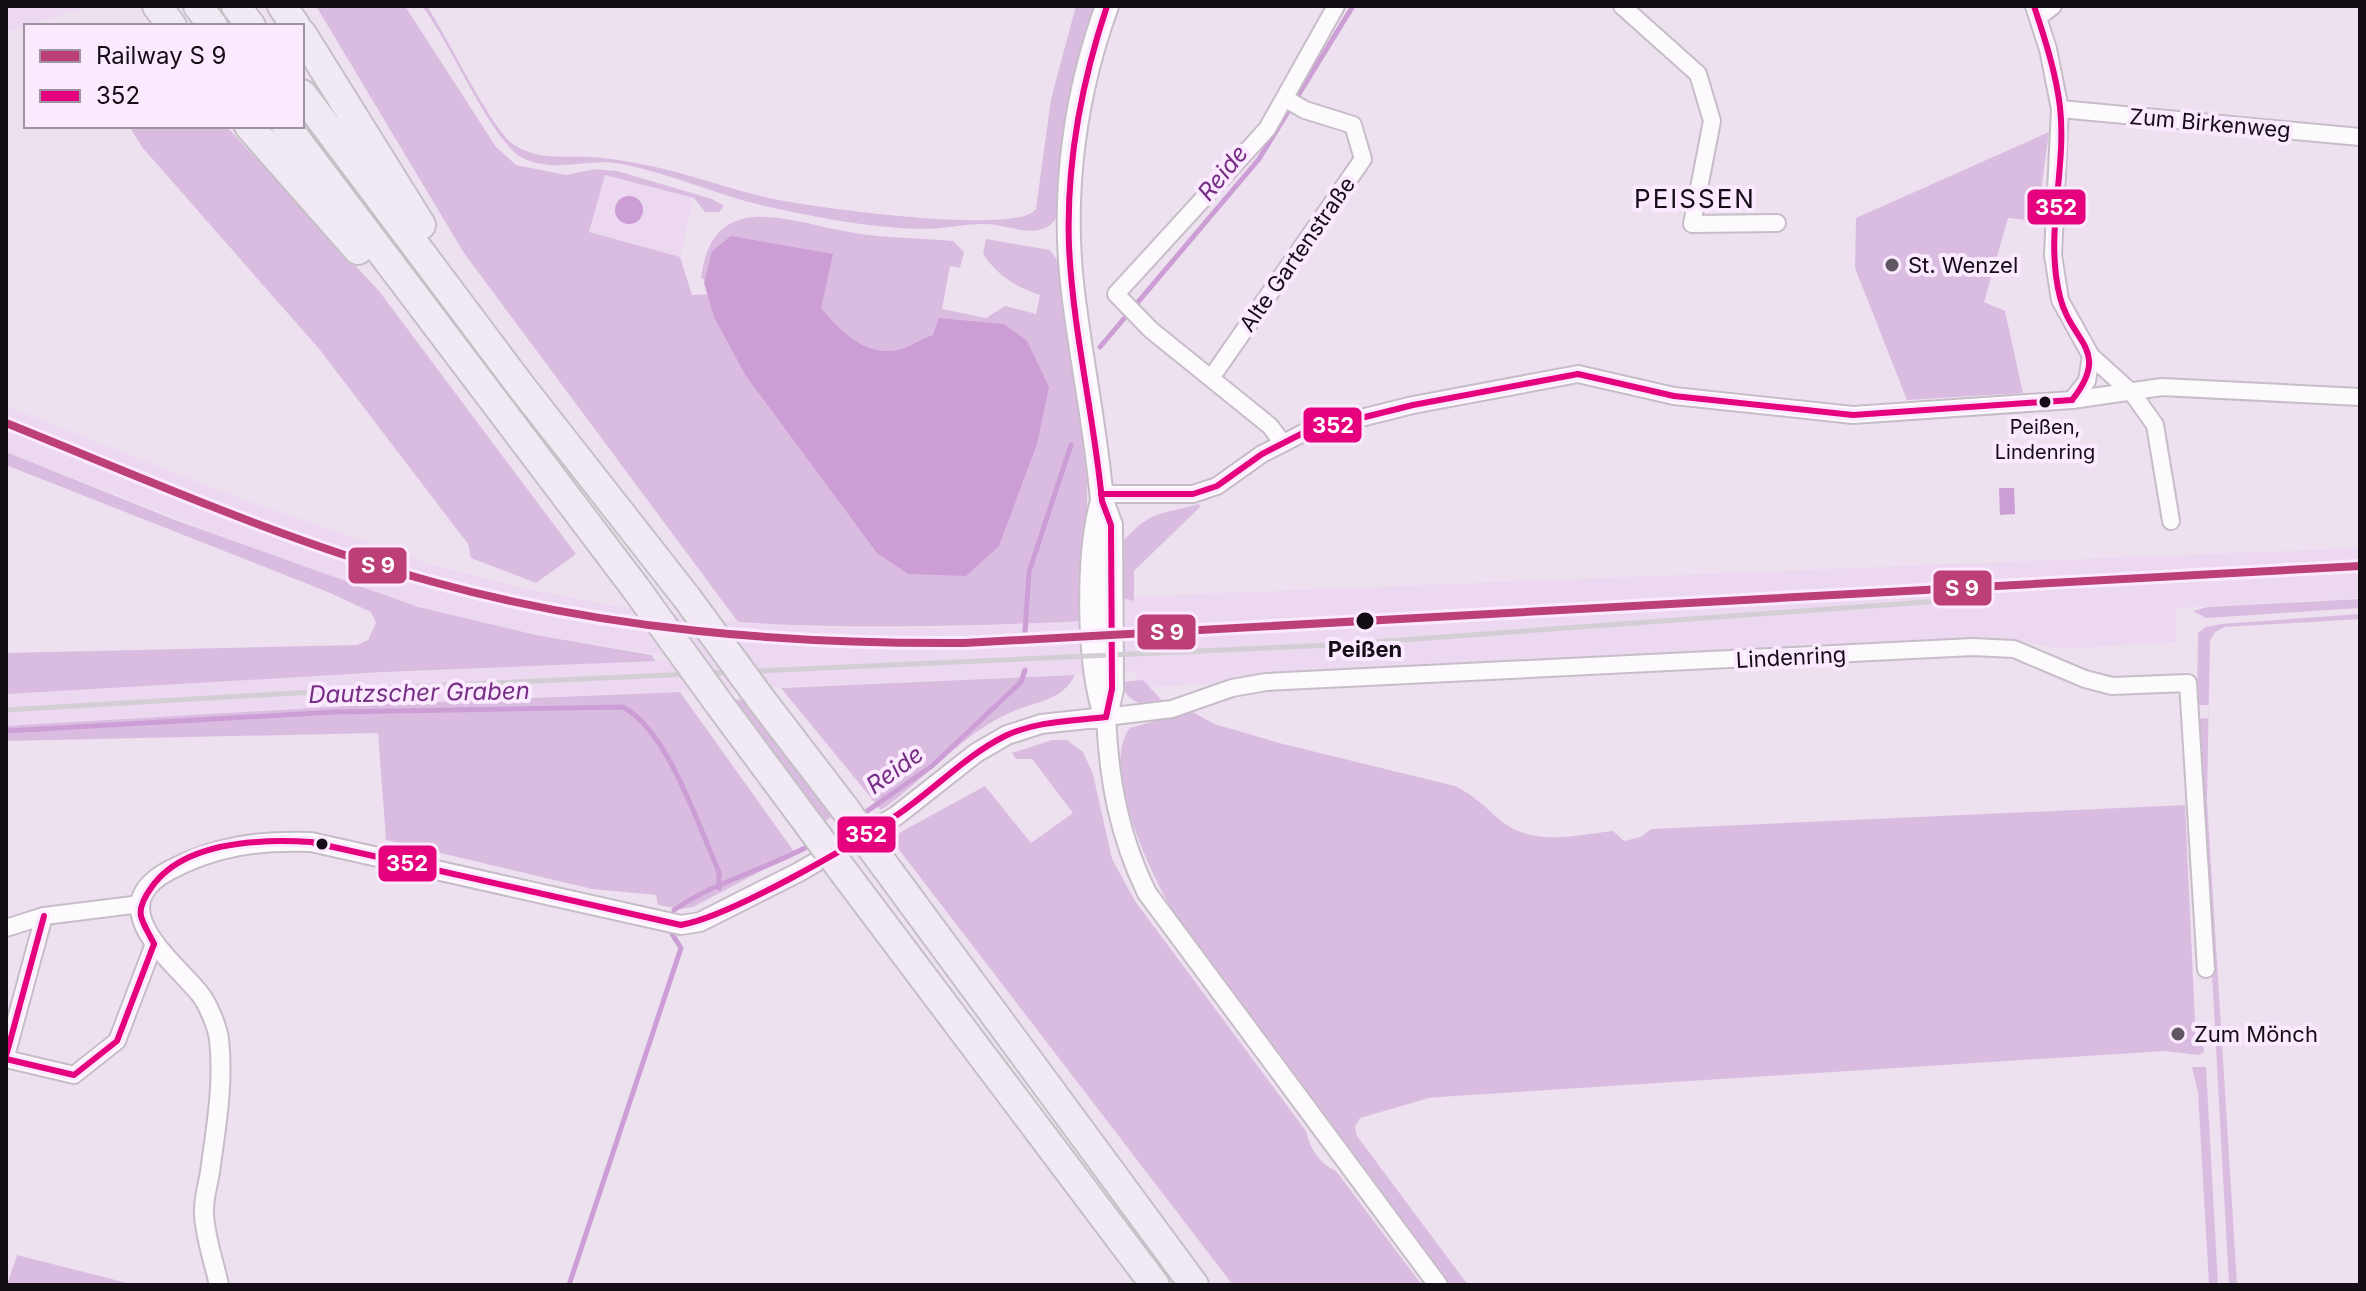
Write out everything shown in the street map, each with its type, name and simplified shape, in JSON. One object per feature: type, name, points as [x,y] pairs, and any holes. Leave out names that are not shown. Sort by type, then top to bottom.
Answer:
[{"type":"highway","points":[[236,6],[250,24]]},
{"type":"highway","points":[[282,6],[295,24]]},
{"type":"highway","points":[[304,37],[520,385]]},
{"type":"highway","points":[[304,97],[520,385],[687,598],[1194,1285]]},
{"type":"highway","points":[[251,128],[360,252],[434,323]]},
{"type":"highway","points":[[288,128],[637,590],[840,867],[1155,1285]]},
{"type":"main road","points":[[1106,717],[1095,689],[1093,616],[1094,528],[1102,498],[1072,282],[1069,209],[1079,112],[1107,6]]},
{"type":"street","points":[[1282,442],[1270,426],[1116,294],[1267,129],[1294,104],[1336,6]]},
{"type":"street","points":[[1624,6],[1698,74],[1702,86],[1712,121],[1692,224],[1777,223]]},
{"type":"street","points":[[2043,9],[2060,109],[2053,255],[2064,311],[2091,356],[2133,394],[2155,425],[2171,521]]},
{"type":"street","name":"Alte Gartenstraße","points":[[1211,378],[1363,159],[1353,125],[1294,104]]},
{"type":"street","name":"Zum Birkenweg","points":[[2060,109],[2360,137]]},
{"type":"street","points":[[2072,400],[2087,381],[2091,356]]},
{"type":"street","points":[[1102,498],[1180,495],[1203,491],[1231,478],[1282,442],[1305,432],[1413,405],[1578,374],[1700,400],[1853,415],[2072,400],[2172,387],[2360,397]]},
{"type":"street","name":"Lindenring","points":[[1106,717],[1172,709],[1232,688],[1266,682],[1973,647],[2014,649],[2085,679],[2112,686],[2188,683],[2206,969]]},
{"type":"street","points":[[219,1285],[204,1214],[222,1086],[219,1035],[202,996],[154,944],[143,924],[141,904],[156,880],[190,860],[261,840],[311,842],[681,925],[700,922],[799,872],[896,816],[976,753],[1007,735],[1041,724],[1106,717],[1115,808],[1132,862],[1147,893],[1438,1285]]},
{"type":"street","points":[[6,928],[44,916],[141,904]]},
{"type":"street","points":[[44,916],[6,1058],[74,1075],[117,1041],[154,944]]},
{"type":"shaded area","points":[[6,6],[91,6],[24,24],[6,32]]},
{"type":"shaded area","points":[[316,6],[405,6],[496,147],[516,165],[566,175],[595,169],[617,171],[712,199],[724,206],[719,212],[705,212],[694,198],[605,175],[589,232],[680,257],[692,295],[712,294],[881,549],[917,345],[889,354],[863,352],[701,278],[708,249],[721,230],[738,220],[758,217],[781,218],[866,235],[953,241],[964,252],[960,268],[950,266],[942,309],[986,318],[1005,306],[1036,314],[1040,295],[1015,284],[995,269],[983,254],[986,239],[1050,250],[1061,266],[1087,479],[1087,621],[869,627],[738,622],[464,253]]},
{"type":"shaded area","points":[[422,6],[427,6],[494,121],[514,145],[523,150],[541,155],[598,158],[643,165],[795,203],[912,217],[993,220],[1021,217],[1036,209],[1051,99],[1076,6],[1097,6],[1059,212],[1045,228],[1026,230],[983,224],[923,229],[862,224],[761,205],[622,164],[546,165],[533,162],[509,147],[497,131]]},
{"type":"shaded area","points":[[304,111],[405,246],[396,253],[303,128]]},
{"type":"shaded area","points":[[130,128],[228,128],[379,291],[576,554],[536,583],[471,558],[468,544],[320,350],[142,147]]},
{"type":"shaded area","points":[[2049,132],[2037,221],[2008,218],[1984,302],[2005,311],[2023,393],[1907,400],[1855,268],[1856,218]]},
{"type":"shaded area","points":[[605,174],[694,198],[680,257],[589,232]]},
{"type":"shaded area","points":[[629,196],[639,200],[643,210],[639,220],[629,224],[619,220],[615,210],[619,200]]},
{"type":"shaded area","points":[[731,236],[833,254],[821,308],[854,340],[874,349],[897,350],[933,335],[939,318],[1004,324],[1027,341],[1049,387],[1037,444],[999,546],[966,576],[908,574],[877,553],[746,376],[714,317],[704,283],[712,251]]},
{"type":"shaded area","points":[[6,406],[228,494],[433,565],[523,588],[614,606],[738,622],[833,628],[934,628],[1118,619],[1118,597],[2360,548],[2360,598],[2176,608],[2176,642],[2060,649],[2008,638],[1138,688],[1135,672],[382,704],[6,726],[6,694],[149,684],[686,659],[536,635],[418,607],[318,573],[6,452]]},
{"type":"shaded area","points":[[6,452],[175,520],[418,607],[536,635],[651,655],[656,661],[386,672],[6,694],[6,653],[357,645],[368,640],[376,623],[371,612],[328,592],[6,465]]},
{"type":"shaded area","points":[[1999,488],[2014,488],[2015,514],[2000,515]]},
{"type":"shaded area","points":[[1199,504],[1200,507],[1134,571],[1134,601],[1118,597],[1118,547],[1146,520]]},
{"type":"shaded area","points":[[2360,599],[2360,608],[2206,618],[2193,611],[2208,607]]},
{"type":"shaded area","points":[[2360,614],[2360,619],[2225,627],[2215,632],[2210,641],[2209,705],[2197,705],[2198,633],[2206,627]]},
{"type":"shaded area","points":[[1075,675],[1070,684],[1056,695],[1014,711],[978,731],[881,810],[781,688]]},
{"type":"shaded area","points":[[1143,680],[1165,704],[1151,705],[1132,699],[1121,682]]},
{"type":"shaded area","points":[[680,692],[795,853],[693,907],[681,909],[658,905],[656,895],[592,889],[386,840],[378,733],[6,741],[6,726],[382,704]]},
{"type":"shaded area","points":[[749,699],[835,815],[825,821],[735,700]]},
{"type":"shaded area","points":[[2209,708],[2207,801],[2237,1285],[2229,1285],[2198,719],[2208,718]]},
{"type":"shaded area","points":[[1191,711],[1214,724],[1283,744],[1455,786],[1516,830],[1543,837],[1613,831],[1624,841],[1641,837],[1651,829],[2185,805],[2196,1044],[2203,1045],[2204,1052],[2199,1055],[2165,1051],[1454,1096],[1429,1098],[1360,1118],[1355,1127],[1357,1136],[1468,1285],[1450,1285],[1185,931],[1147,861],[1126,800],[1121,772],[1122,747],[1130,728]]},
{"type":"shaded area","points":[[1052,740],[1067,740],[1083,752],[1093,774],[1112,859],[1135,901],[1306,1131],[1316,1155],[1336,1171],[1422,1285],[1233,1285],[890,838],[985,786],[1031,843],[1073,813],[1032,759],[1016,759],[1012,753]]},
{"type":"shaded area","points":[[2192,1067],[2206,1067],[2218,1285],[2209,1285],[2198,1092]]},
{"type":"shaded area","points":[[17,1255],[135,1285],[7,1285]]},
{"type":"waterway","name":"Reide","points":[[1100,347],[1259,159],[1353,6]]},
{"type":"waterway","name":"Reide","points":[[1025,632],[1029,572],[1071,445]]},
{"type":"waterway","name":"Reide","points":[[860,816],[932,766],[1021,682],[1025,670]]},
{"type":"waterway","name":"Dautzscher Graben","points":[[6,731],[334,712],[623,707],[639,719],[668,757],[719,872],[719,888]]},
{"type":"waterway","name":"Reide","points":[[674,910],[707,891],[814,843]]},
{"type":"waterway","name":"Reide","points":[[569,1285],[681,948],[672,934]]},
{"type":"railway","points":[[6,710],[380,688],[1332,645],[1968,599]]},
{"type":"transit line","name":"352","points":[[1106,717],[1112,689],[1111,525],[1102,501],[1075,310],[1069,215],[1077,124],[1107,6]]},
{"type":"transit line","name":"352","points":[[2034,6],[2053,69],[2060,107],[2061,154],[2054,250],[2056,273],[2065,313],[2089,357],[2089,369],[2072,400]]},
{"type":"transit line","name":"352","points":[[1101,494],[1193,494],[1217,486],[1262,454],[1305,432],[1413,405],[1578,374],[1674,396],[1853,415],[2072,400]]},
{"type":"transit line","points":[[6,423],[273,530],[437,583],[502,599],[632,623],[764,637],[964,643],[2360,566]]},
{"type":"transit line","name":"352","points":[[154,944],[142,919],[141,909],[149,891],[165,872],[203,852],[224,846],[269,841],[311,842],[681,925],[759,895],[852,844],[911,805],[976,753],[1005,736],[1042,724],[1106,717]]},
{"type":"transit line","name":"352","points":[[6,1056],[44,916]]},
{"type":"transit line","name":"352","points":[[6,1059],[74,1075],[117,1041],[154,944]]},
{"type":"place","name":"St. Wenzel","points":[[1892,265]]},
{"type":"place","name":"Peißen, Lindenring","points":[[2045,402]]},
{"type":"place","name":"Peißen","points":[[1365,621]]},
{"type":"place","name":"Zum Mönch","points":[[2178,1034]]},
{"type":"district","name":"PEISSEN","points":[[1695,199]]}]
